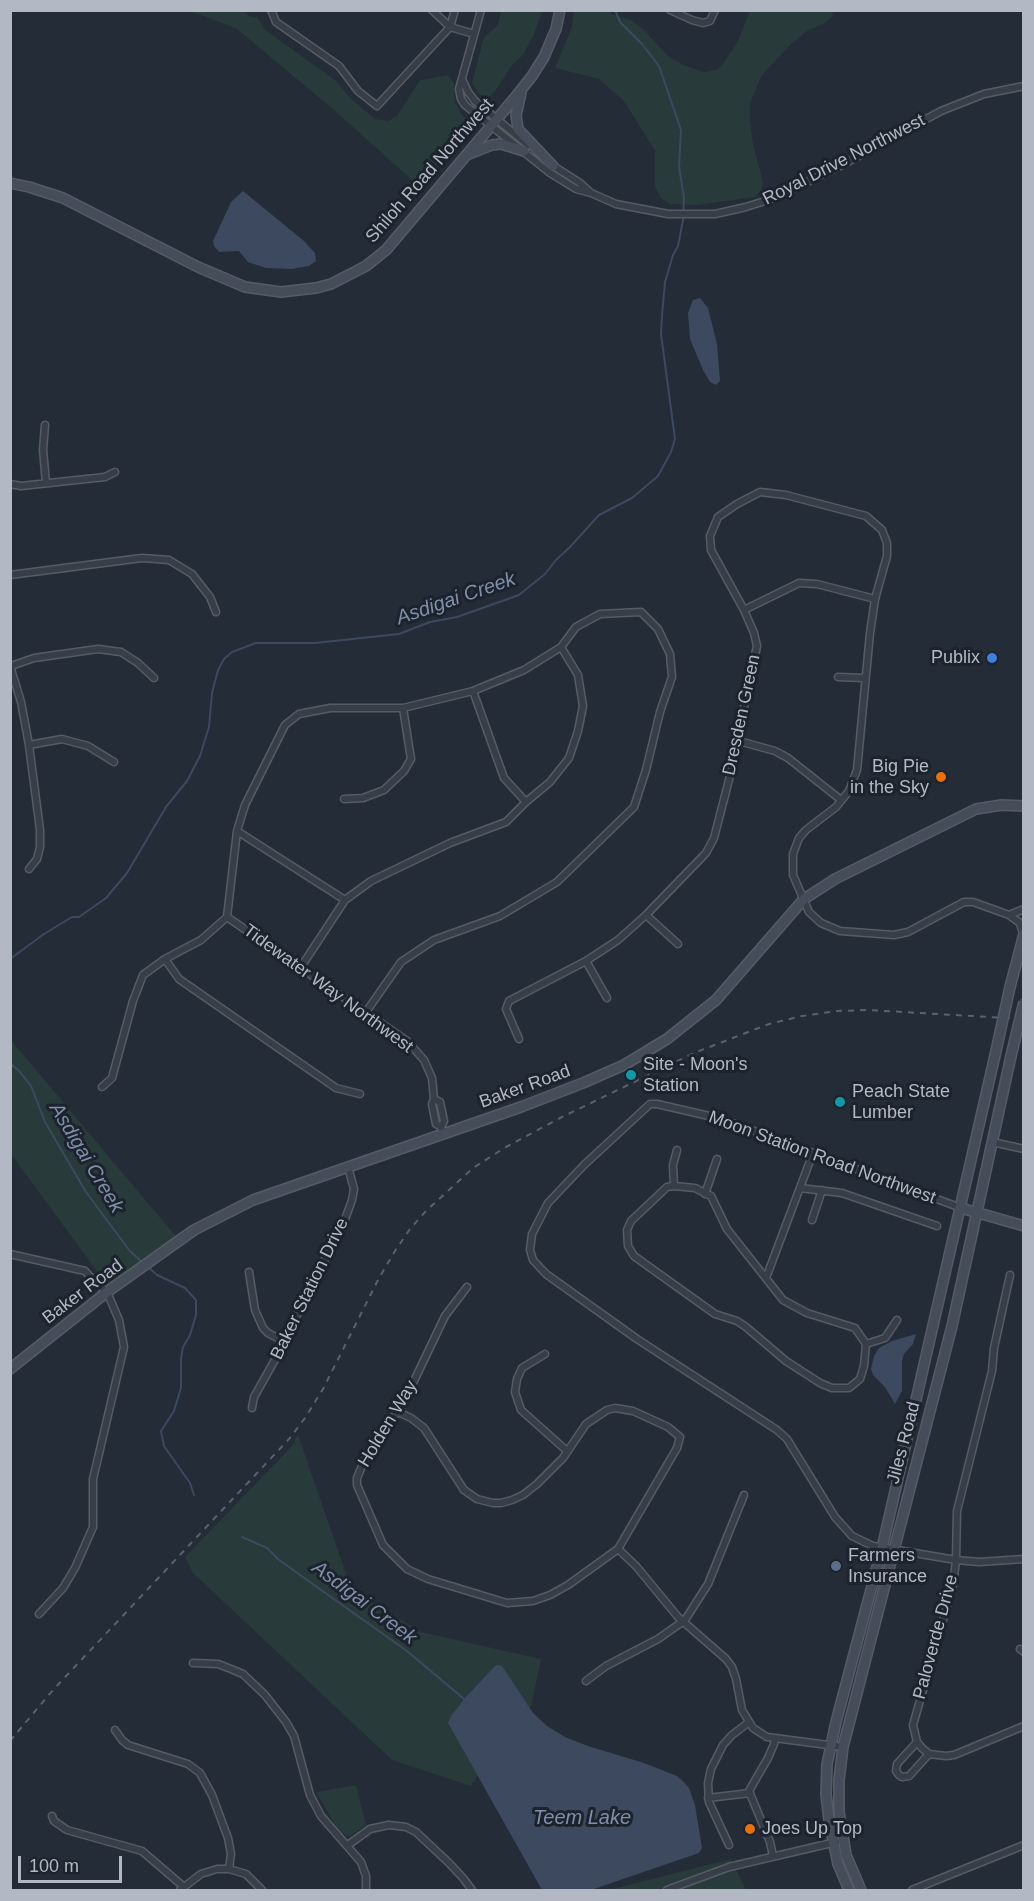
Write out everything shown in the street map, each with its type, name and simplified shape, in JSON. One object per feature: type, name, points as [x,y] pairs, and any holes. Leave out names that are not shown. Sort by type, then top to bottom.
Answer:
[{"type":"street","points":[[271,10],[276,22],[339,66],[358,90],[377,106],[450,27],[455,10]]},
{"type":"street","points":[[432,10],[450,27],[474,34]]},
{"type":"street","points":[[481,10],[459,89],[461,99],[493,122]]},
{"type":"street","name":"Shiloh Road Northwest","points":[[10,183],[63,198],[245,287],[280,292],[331,284],[373,261],[392,243],[523,88],[544,57],[556,29],[560,10]]},
{"type":"street","points":[[670,10],[703,23],[710,21],[715,10]]},
{"type":"street","name":"Royal Drive Northwest","points":[[493,122],[524,151],[576,189],[616,204],[668,214],[705,215],[746,207],[787,192],[949,107],[984,94],[1023,86]]},
{"type":"street","points":[[523,88],[516,115],[518,129],[554,166]]},
{"type":"street","name":"Royal Drive Northwest","points":[[493,122],[591,193]]},
{"type":"street","points":[[466,155],[501,144],[524,151]]},
{"type":"street","points":[[45,425],[43,450],[46,483]]},
{"type":"street","points":[[10,484],[21,486],[105,477],[115,472]]},
{"type":"street","name":"Dresden Green","points":[[519,1039],[508,1016],[506,1005],[518,996],[586,961],[618,940],[646,915],[706,853],[710,846],[718,827],[739,741],[757,646],[744,610],[711,550],[710,536],[718,517],[760,492],[772,492],[866,516],[877,524],[885,536],[888,549],[875,599],[865,678],[858,763],[851,787],[825,816],[806,830],[796,845],[792,860],[793,875],[809,912],[821,923],[840,931],[894,935],[908,932],[959,904],[967,902],[982,904],[1009,915]]},
{"type":"street","points":[[10,575],[142,558],[169,560],[192,574],[210,597],[216,612]]},
{"type":"street","points":[[744,610],[799,583],[817,584],[875,599]]},
{"type":"street","points":[[102,1087],[112,1078],[133,1001],[143,975],[165,959],[201,940],[227,916],[237,831],[245,805],[285,725],[298,714],[330,708],[403,708],[473,692],[524,670],[561,647],[576,627],[600,614],[641,612],[657,629],[669,654],[672,677],[634,807],[557,882],[500,916],[434,940],[401,962],[366,1012]]},
{"type":"street","points":[[301,967],[345,900],[371,881],[450,843],[506,822],[550,782],[569,758],[583,706],[578,675],[561,647]]},
{"type":"street","points":[[29,869],[37,859],[40,830],[29,745],[11,666],[34,658],[98,649],[121,652],[138,663],[154,678]]},
{"type":"street","points":[[838,677],[865,678]]},
{"type":"street","points":[[473,692],[504,778],[526,802]]},
{"type":"street","points":[[344,799],[363,798],[384,790],[404,771],[411,759],[403,708]]},
{"type":"street","points":[[29,745],[62,739],[88,746],[114,762]]},
{"type":"street","points":[[739,741],[788,758],[841,800]]},
{"type":"street","name":"Baker Road","points":[[10,1369],[107,1292],[204,1225],[272,1192],[348,1167],[442,1130],[583,1083],[624,1065],[667,1040],[716,1000],[804,899],[835,879],[963,815],[988,807],[1023,806]]},
{"type":"street","points":[[237,831],[345,900]]},
{"type":"street","points":[[1009,915],[1023,909]]},
{"type":"street","points":[[646,915],[678,944]]},
{"type":"street","points":[[1009,915],[1020,923],[1023,934]]},
{"type":"street","name":"Tidewater Way Northwest","points":[[227,916],[407,1041],[424,1060],[432,1078],[434,1099],[440,1102],[444,1121],[442,1130]]},
{"type":"street","name":"Jiles Road","points":[[849,1890],[833,1843],[826,1794],[826,1771],[882,1548],[1023,934]]},
{"type":"street","points":[[165,959],[180,979],[336,1088],[360,1094]]},
{"type":"street","points":[[586,961],[607,998]]},
{"type":"street","name":"Jiles Road","points":[[861,1890],[848,1862],[843,1840],[838,1795],[843,1748],[952,1326],[1023,1002]]},
{"type":"street","name":"Moon Station Road Northwest","points":[[882,1548],[862,1541],[842,1526],[794,1448],[777,1430],[637,1339],[546,1274],[533,1260],[530,1250],[532,1234],[548,1203],[584,1165],[648,1105],[657,1104],[722,1119],[961,1208]]},
{"type":"street","points":[[992,1142],[1023,1149]]},
{"type":"street","points":[[674,1186],[673,1165],[677,1150]]},
{"type":"street","points":[[766,1278],[813,1153]]},
{"type":"street","points":[[705,1194],[717,1159]]},
{"type":"street","name":"Baker Station Drive","points":[[252,1408],[254,1397],[285,1342],[304,1299],[343,1225],[354,1189],[348,1167]]},
{"type":"street","points":[[674,1186],[695,1188],[715,1202],[726,1229],[783,1300],[807,1313],[855,1328],[866,1344],[860,1380],[849,1388],[840,1389],[820,1383],[786,1361],[746,1327],[737,1321],[715,1314],[634,1256],[628,1246],[627,1230],[631,1221],[667,1187],[674,1186]]},
{"type":"street","points":[[800,1188],[842,1193],[937,1226]]},
{"type":"street","points":[[812,1220],[822,1190]]},
{"type":"street","points":[[961,1208],[1023,1226]]},
{"type":"street","points":[[10,1254],[86,1271],[107,1292],[119,1320],[124,1347],[93,1479],[93,1527],[63,1588],[39,1614]]},
{"type":"street","points":[[249,1272],[255,1310],[262,1328],[285,1342]]},
{"type":"street","name":"Paloverde Drive","points":[[917,1742],[913,1725],[915,1714],[953,1585],[957,1511],[992,1371],[994,1348],[1010,1275]]},
{"type":"street","name":"Holden Way","points":[[467,1287],[445,1316],[398,1412],[363,1460],[357,1485],[383,1545],[407,1569],[428,1579],[507,1603],[533,1601],[550,1595],[568,1585],[618,1549],[680,1442],[680,1437],[676,1432],[633,1411],[615,1408],[607,1410],[586,1424],[567,1451]]},
{"type":"street","points":[[866,1344],[885,1338],[897,1320]]},
{"type":"street","points":[[398,1412],[424,1428],[464,1490],[485,1501],[501,1503],[524,1495],[555,1468],[567,1451],[521,1410],[515,1392],[522,1368],[545,1354]]},
{"type":"street","points":[[586,1681],[606,1666],[650,1645],[684,1622],[708,1584],[744,1495]]},
{"type":"street","points":[[882,1548],[979,1562],[1023,1559]]},
{"type":"street","points":[[618,1549],[636,1566],[669,1608],[715,1648],[732,1667],[742,1710],[748,1723],[757,1732],[775,1738],[843,1748]]},
{"type":"street","points":[[193,1663],[218,1664],[243,1674],[266,1695],[286,1722],[297,1743],[310,1795],[316,1808],[335,1835],[348,1845],[364,1869],[366,1890]]},
{"type":"street","points":[[729,1845],[708,1798],[709,1776],[723,1745],[748,1723]]},
{"type":"street","points":[[929,1754],[909,1776],[902,1777],[896,1771],[897,1764],[917,1742],[929,1754],[954,1755],[1023,1726]]},
{"type":"street","points":[[115,1730],[128,1745],[188,1764],[200,1773],[212,1796],[228,1838],[231,1854],[228,1869]]},
{"type":"street","points":[[773,1856],[770,1842],[750,1793],[751,1786],[775,1738]]},
{"type":"street","points":[[708,1798],[750,1793]]},
{"type":"street","points":[[52,1816],[54,1821],[67,1830],[142,1851],[182,1889],[201,1874],[217,1869],[228,1869],[246,1874],[262,1890]]},
{"type":"street","points":[[348,1845],[370,1829],[388,1825],[406,1827],[416,1832],[449,1863],[472,1890]]},
{"type":"street","points":[[667,1890],[729,1867],[843,1840]]},
{"type":"street","points":[[912,1890],[1023,1845]]},
{"type":"shaded area","points":[[191,11],[243,11],[249,16],[258,18],[264,29],[336,81],[349,97],[375,119],[388,121],[397,116],[420,80],[448,75],[454,84],[455,103],[461,114],[472,125],[442,159],[422,189],[334,110],[237,29]]},
{"type":"shaded area","points":[[501,11],[542,11],[523,55],[512,65],[488,98],[479,94],[472,83],[484,37],[498,25]]},
{"type":"shaded area","points":[[574,11],[610,11],[611,14],[631,20],[643,29],[669,57],[704,72],[717,70],[722,65],[737,43],[750,11],[832,11],[833,16],[825,23],[807,31],[791,44],[762,75],[750,103],[753,144],[763,182],[761,191],[755,197],[698,205],[670,204],[661,198],[655,186],[655,151],[624,101],[599,79],[555,68],[572,27]]},
{"type":"shaded area","points":[[10,1039],[179,1240],[110,1289],[11,1154]]},
{"type":"shaded area","points":[[298,1435],[351,1588],[421,1632],[541,1659],[531,1707],[478,1714],[492,1754],[471,1786],[392,1760],[193,1573],[185,1557],[291,1447]]},
{"type":"shaded area","points":[[356,1785],[366,1825],[347,1836],[338,1829],[316,1792]]},
{"type":"shaded area","points":[[731,1859],[746,1890],[609,1890]]},
{"type":"water","points":[[243,191],[304,241],[315,253],[316,261],[309,266],[292,269],[266,268],[248,262],[239,251],[219,252],[213,241],[231,202]]},
{"type":"water","points":[[700,298],[708,308],[717,344],[720,381],[716,385],[710,382],[703,370],[690,339],[688,313],[693,300]]},
{"type":"water","points":[[916,1334],[913,1344],[904,1354],[902,1391],[895,1404],[885,1387],[873,1375],[871,1369],[874,1356],[879,1348],[892,1341]]},
{"type":"water","name":"Teem Lake","points":[[496,1665],[502,1666],[533,1713],[547,1726],[565,1737],[644,1763],[677,1776],[683,1781],[689,1788],[695,1805],[702,1848],[699,1853],[591,1890],[542,1890],[448,1723],[466,1697]]},
{"type":"waterway","name":"Asdigai Creek","points":[[10,959],[44,934],[72,917],[79,917],[106,898],[127,873],[166,807],[187,781],[200,756],[209,727],[212,693],[218,670],[224,659],[232,652],[256,643],[315,643],[399,634],[430,622],[457,617],[519,595],[545,574],[599,515],[632,498],[658,476],[675,439],[661,334],[665,282],[678,246],[683,220],[684,197],[679,167],[681,130],[659,66],[642,44],[620,22],[615,10]]},
{"type":"waterway","name":"Asdigai Creek","points":[[10,1063],[31,1086],[45,1122],[86,1192],[129,1250],[143,1263]]},
{"type":"waterway","name":"Asdigai Creek","points":[[148,1267],[157,1275],[185,1288],[196,1300],[196,1315],[190,1335],[183,1347],[181,1388],[174,1411],[161,1431],[164,1446],[190,1483],[194,1495]]},
{"type":"waterway","name":"Asdigai Creek","points":[[242,1537],[267,1548],[279,1560],[407,1651],[464,1699]]},
{"type":"railway","points":[[10,1741],[53,1690],[289,1439],[323,1389],[395,1251],[426,1211],[473,1168],[560,1118],[694,1053],[769,1024],[837,1011],[868,1010],[1024,1019]]},
{"type":"place","name":"Publix","points":[[992,658]]},
{"type":"place","name":"Big Pie in the Sky","points":[[941,777]]},
{"type":"place","name":"Site - Moon's Station","points":[[631,1075]]},
{"type":"place","name":"Peach State Lumber","points":[[840,1102]]},
{"type":"place","name":"Farmers Insurance","points":[[836,1566]]},
{"type":"place","name":"Joes Up Top","points":[[750,1829]]}]
